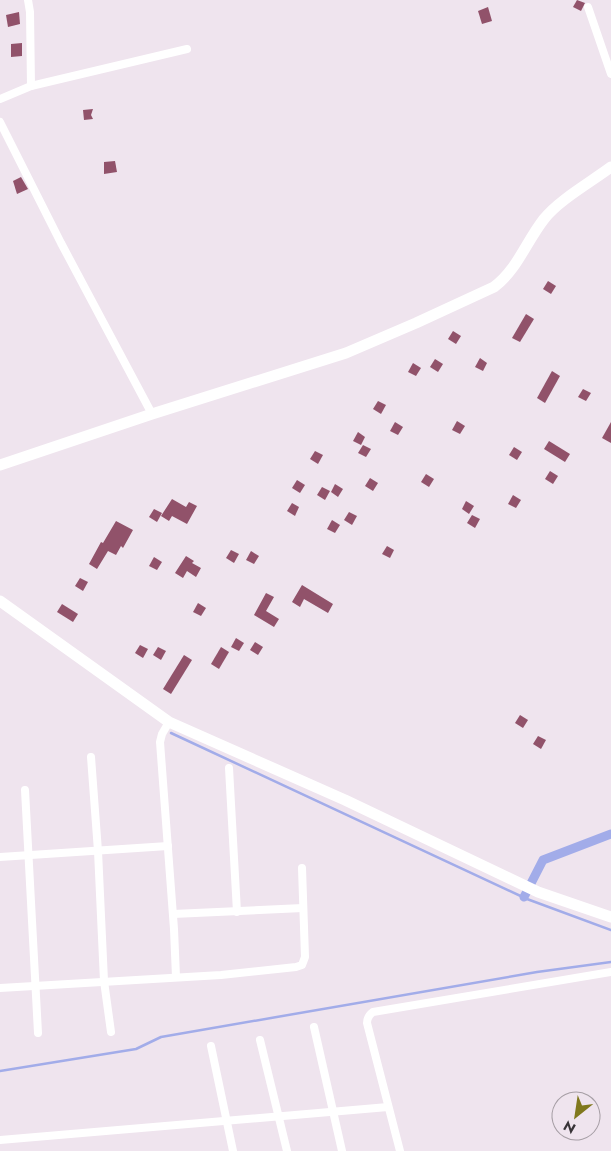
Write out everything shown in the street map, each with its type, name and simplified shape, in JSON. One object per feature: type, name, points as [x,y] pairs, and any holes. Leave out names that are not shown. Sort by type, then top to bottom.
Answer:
[{"type":"main road","points":[[0,465],[362,346],[494,287],[512,270],[534,232],[553,209],[611,167]]},
{"type":"main road","points":[[0,601],[166,727],[345,800],[538,892],[611,917]]},
{"type":"street","points":[[28,0],[30,12],[31,86]]},
{"type":"street","points":[[588,7],[611,74]]},
{"type":"street","points":[[0,99],[31,86],[187,49]]},
{"type":"street","points":[[0,122],[61,243],[152,414]]},
{"type":"street","points":[[166,727],[160,742],[176,977]]},
{"type":"street","points":[[91,757],[98,851],[104,981],[111,1032]]},
{"type":"street","points":[[229,768],[237,912]]},
{"type":"street","points":[[25,790],[37,986],[38,1033]]},
{"type":"street","points":[[0,857],[168,846]]},
{"type":"street","points":[[0,988],[221,975],[302,965],[306,957],[302,868]]},
{"type":"street","points":[[173,914],[303,908]]},
{"type":"street","points":[[400,1151],[367,1023],[367,1018],[373,1012],[611,972]]},
{"type":"street","points":[[314,1027],[342,1151]]},
{"type":"street","points":[[260,1040],[287,1151]]},
{"type":"street","points":[[211,1046],[233,1151]]},
{"type":"street","points":[[0,1140],[388,1107]]},
{"type":"building","points":[[577,0],[585,3],[581,11],[573,7]]},
{"type":"building","points":[[488,7],[492,21],[482,24],[478,11]]},
{"type":"building","points":[[19,12],[20,24],[8,27],[6,15]]},
{"type":"building","points":[[22,43],[22,56],[11,57],[11,44]]},
{"type":"building","points":[[93,109],[91,115],[93,119],[84,120],[83,110]]},
{"type":"building","points":[[115,161],[117,172],[104,174],[104,162]]},
{"type":"building","points":[[21,177],[28,189],[17,194],[13,181]]},
{"type":"building","points":[[548,281],[556,286],[551,294],[543,289]]},
{"type":"building","points":[[526,314],[534,319],[520,342],[512,338]]},
{"type":"building","points":[[453,331],[461,336],[456,344],[448,339]]},
{"type":"building","points":[[480,358],[487,363],[483,371],[475,367]]},
{"type":"building","points":[[435,359],[443,364],[438,372],[430,367]]},
{"type":"building","points":[[413,363],[421,368],[416,376],[408,372]]},
{"type":"building","points":[[552,371],[560,376],[545,403],[537,398]]},
{"type":"building","points":[[583,389],[591,393],[586,401],[578,397]]},
{"type":"building","points":[[378,401],[386,405],[381,414],[373,409]]},
{"type":"building","points":[[457,421],[465,426],[460,434],[452,430]]},
{"type":"building","points":[[395,422],[403,427],[398,435],[390,431]]},
{"type":"building","points":[[611,422],[611,443],[602,438]]},
{"type":"building","points":[[358,432],[365,437],[361,445],[353,441]]},
{"type":"building","points":[[549,441],[570,454],[565,462],[544,449]]},
{"type":"building","points":[[363,445],[371,449],[366,457],[358,453]]},
{"type":"building","points":[[514,447],[522,452],[517,460],[509,455]]},
{"type":"building","points":[[315,451],[323,455],[318,464],[310,459]]},
{"type":"building","points":[[550,471],[558,476],[553,484],[545,479]]},
{"type":"building","points":[[426,474],[434,479],[429,487],[421,482]]},
{"type":"building","points":[[370,478],[378,483],[373,491],[365,486]]},
{"type":"building","points":[[297,480],[305,485],[300,493],[292,488]]},
{"type":"building","points":[[335,484],[343,489],[338,497],[331,492]]},
{"type":"building","points":[[322,487],[330,491],[325,500],[317,495]]},
{"type":"building","points":[[513,495],[521,500],[516,508],[508,504]]},
{"type":"building","points":[[172,499],[186,507],[189,502],[197,506],[187,524],[172,516],[169,521],[161,516]]},
{"type":"building","points":[[466,501],[474,506],[469,514],[462,509]]},
{"type":"building","points":[[292,503],[299,507],[295,516],[287,511]]},
{"type":"building","points":[[154,509],[162,513],[157,522],[149,517]]},
{"type":"building","points":[[349,512],[357,516],[352,525],[344,520]]},
{"type":"building","points":[[472,515],[480,519],[475,528],[467,523]]},
{"type":"building","points":[[332,520],[340,525],[335,533],[327,529]]},
{"type":"building","points":[[116,521],[133,530],[123,548],[121,546],[116,555],[108,551],[97,569],[89,564],[101,542],[103,543]]},
{"type":"building","points":[[387,546],[394,550],[390,558],[382,554]]},
{"type":"building","points":[[231,550],[239,554],[234,563],[226,558]]},
{"type":"building","points":[[251,551],[259,556],[254,564],[246,560]]},
{"type":"building","points":[[186,556],[194,561],[192,563],[201,568],[196,577],[187,571],[183,578],[175,573]]},
{"type":"building","points":[[154,557],[162,562],[157,570],[149,566]]},
{"type":"building","points":[[80,578],[88,582],[83,591],[75,586]]},
{"type":"building","points":[[302,585],[333,604],[328,613],[304,599],[300,607],[292,602]]},
{"type":"building","points":[[266,593],[274,597],[266,611],[279,619],[274,627],[254,615]]},
{"type":"building","points":[[198,603],[206,608],[201,616],[193,612]]},
{"type":"building","points":[[62,604],[78,614],[73,622],[57,612]]},
{"type":"building","points":[[236,638],[244,643],[239,651],[231,647]]},
{"type":"building","points":[[255,642],[263,647],[258,655],[250,650]]},
{"type":"building","points":[[140,645],[148,649],[143,658],[135,653]]},
{"type":"building","points":[[158,647],[166,651],[161,660],[153,655]]},
{"type":"building","points":[[221,647],[229,652],[219,669],[211,664]]},
{"type":"building","points":[[184,655],[192,660],[171,694],[163,689]]},
{"type":"building","points":[[520,715],[528,720],[523,728],[515,723]]},
{"type":"building","points":[[538,736],[546,740],[541,749],[533,744]]},
{"type":"waterway","points":[[171,733],[527,899],[611,930]]},
{"type":"waterway","points":[[524,897],[543,860],[611,834]]},
{"type":"waterway","points":[[0,1071],[136,1049],[161,1037],[537,972],[611,962]]}]
